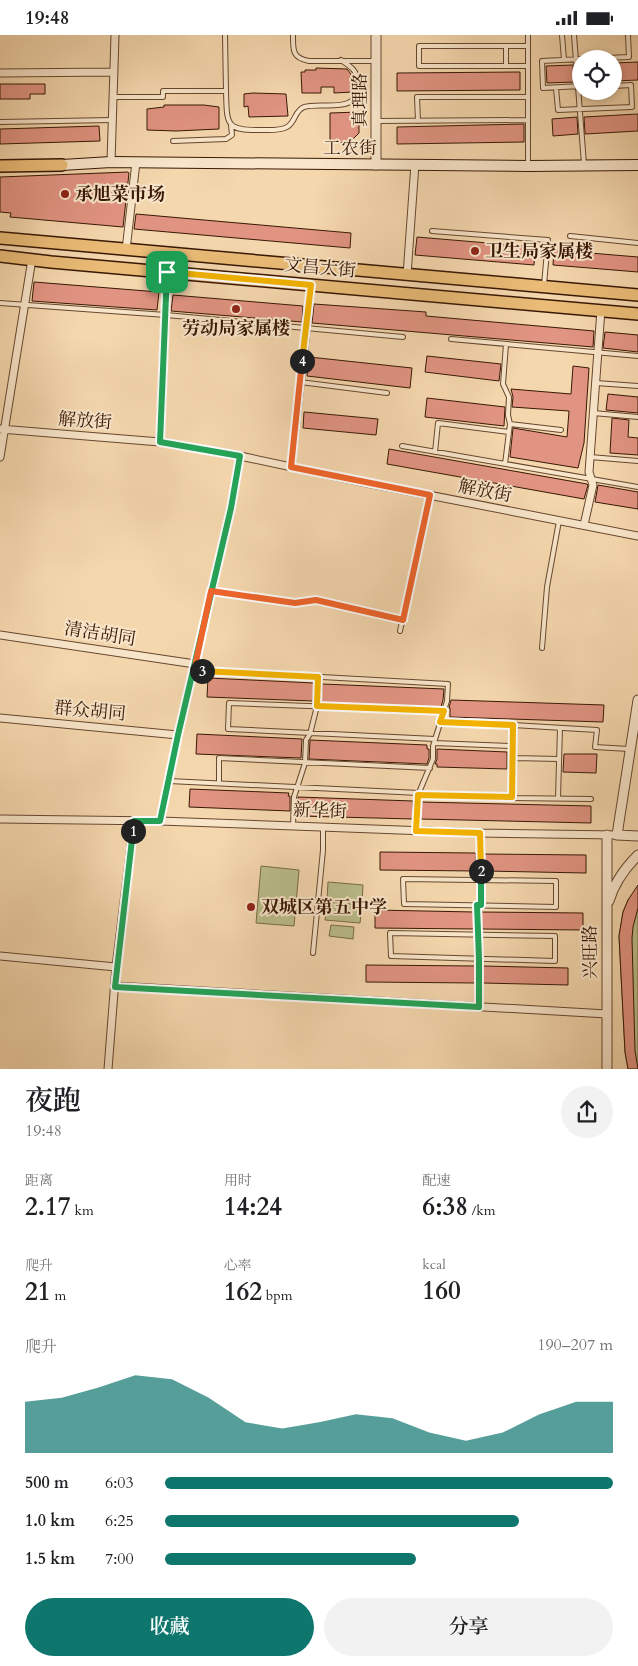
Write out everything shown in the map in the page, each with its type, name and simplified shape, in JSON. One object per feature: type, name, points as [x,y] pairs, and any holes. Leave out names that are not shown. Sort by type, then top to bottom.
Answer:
[{"type":"main road","name":"工农街","points":[[62,165],[111,161],[376,165],[638,165]]},
{"type":"main road","points":[[0,167],[62,165]]},
{"type":"main road","points":[[2,242],[51,262]]},
{"type":"main road","name":"文昌大街","points":[[2,242],[126,250],[638,295]]},
{"type":"main road","name":"文昌大街","points":[[0,255],[51,262],[638,314]]},
{"type":"street","points":[[111,161],[115,35]]},
{"type":"street","name":"真理路","points":[[376,35],[376,165]]},
{"type":"street","points":[[0,73],[114,72]]},
{"type":"street","points":[[126,250],[136,162]]},
{"type":"street","points":[[406,275],[414,164]]},
{"type":"street","points":[[0,457],[32,259]]},
{"type":"street","points":[[160,442],[167,272]]},
{"type":"street","points":[[291,467],[311,285]]},
{"type":"street","points":[[584,525],[593,485],[589,472],[601,311]]},
{"type":"street","name":"解放街","points":[[3,430],[160,442],[240,456],[638,536]]},
{"type":"street","points":[[160,821],[231,508],[240,456]]},
{"type":"street","name":"清洁胡同","points":[[0,635],[194,667]]},
{"type":"street","points":[[617,835],[638,706]]},
{"type":"street","name":"群众胡同","points":[[0,718],[178,735]]},
{"type":"street","name":"新华街","points":[[0,819],[160,821],[416,831],[638,836]]},
{"type":"street","points":[[108,1069],[116,967],[134,821]]},
{"type":"street","name":"兴旺路","points":[[607,835],[607,1069]]},
{"type":"street","points":[[606,911],[614,887],[630,862],[638,855]]},
{"type":"street","points":[[0,956],[116,967]]},
{"type":"street","points":[[115,987],[607,1014]]},
{"type":"lane","points":[[173,141],[226,139],[232,135],[226,107],[225,35]]},
{"type":"lane","points":[[293,35],[294,51],[302,59],[310,61],[376,61]]},
{"type":"lane","points":[[528,35],[528,166]]},
{"type":"lane","points":[[562,35],[564,60]]},
{"type":"lane","points":[[574,35],[577,50]]},
{"type":"lane","points":[[622,57],[629,57],[628,35]]},
{"type":"lane","points":[[528,46],[419,46],[419,66],[528,66]]},
{"type":"lane","points":[[506,46],[506,66]]},
{"type":"lane","points":[[572,59],[542,61],[543,88],[572,87]]},
{"type":"lane","points":[[231,125],[242,131],[282,129],[291,124],[298,111],[304,107],[336,105],[352,101],[358,93],[358,78],[351,66],[341,60]]},
{"type":"lane","points":[[556,88],[558,110],[632,107],[631,85],[622,86]]},
{"type":"lane","points":[[113,97],[163,97],[163,91],[226,91]]},
{"type":"lane","points":[[418,121],[417,97],[528,97]]},
{"type":"lane","points":[[581,100],[584,166]]},
{"type":"lane","points":[[0,122],[112,120]]},
{"type":"lane","points":[[377,121],[528,121]]},
{"type":"lane","points":[[432,231],[548,240],[544,287]]},
{"type":"lane","points":[[570,236],[638,243]]},
{"type":"lane","points":[[0,303],[166,315],[403,337]]},
{"type":"lane","points":[[451,339],[638,356]]},
{"type":"lane","points":[[505,464],[510,424],[508,415],[509,397],[503,384],[506,344]]},
{"type":"lane","points":[[300,383],[386,393]]},
{"type":"lane","points":[[596,383],[638,386]]},
{"type":"lane","points":[[593,413],[638,417]]},
{"type":"lane","points":[[435,452],[438,423],[509,432]]},
{"type":"lane","points":[[510,424],[561,430]]},
{"type":"lane","points":[[402,446],[638,487]]},
{"type":"lane","points":[[590,457],[638,461]]},
{"type":"lane","points":[[400,631],[430,495]]},
{"type":"lane","points":[[542,649],[547,587],[559,521]]},
{"type":"lane","points":[[211,591],[295,603],[316,600],[403,620]]},
{"type":"lane","points":[[194,667],[318,677],[448,683],[447,701],[434,741],[433,759],[418,794],[416,831]]},
{"type":"lane","points":[[292,826],[294,797],[305,763],[306,740],[310,734],[317,706],[318,677]]},
{"type":"lane","points":[[444,711],[229,703],[228,729],[513,747]]},
{"type":"lane","points":[[440,722],[597,730],[595,747],[631,749]]},
{"type":"lane","points":[[512,797],[513,725]]},
{"type":"lane","points":[[558,798],[560,728]]},
{"type":"lane","points":[[219,782],[218,758],[430,767]]},
{"type":"lane","points":[[513,758],[559,759]]},
{"type":"lane","points":[[169,781],[219,782],[418,794],[591,799]]},
{"type":"lane","points":[[313,953],[323,850],[323,827]]},
{"type":"lane","points":[[479,1007],[480,833]]},
{"type":"lane","points":[[403,879],[556,881],[556,907],[479,905],[404,904],[403,879]]},
{"type":"lane","points":[[390,933],[555,936],[555,961],[479,959],[391,957],[390,933]]},
{"type":"green space","points":[[261,866],[299,870],[294,926],[256,923]]},
{"type":"green space","points":[[328,882],[363,885],[362,903],[327,900]]},
{"type":"green space","points":[[638,886],[638,1068],[628,1069],[625,1052],[619,936],[623,912],[628,900]]},
{"type":"green space","points":[[327,902],[362,905],[360,923],[325,920]]},
{"type":"green space","points":[[331,925],[354,927],[353,939],[329,936]]},
{"type":"building","points":[[638,62],[638,80],[622,81],[622,63]]},
{"type":"building","points":[[572,65],[572,82],[547,83],[546,66]]},
{"type":"building","points":[[316,68],[347,69],[353,77],[353,92],[334,93],[334,87],[321,87],[321,93],[302,93],[301,72],[316,70]]},
{"type":"building","points":[[520,72],[520,90],[397,91],[397,73]]},
{"type":"building","points":[[0,84],[45,84],[45,94],[30,94],[30,99],[0,99]]},
{"type":"building","points":[[244,94],[286,94],[288,116],[249,117],[248,106],[244,107]]},
{"type":"building","points":[[164,105],[219,107],[219,129],[147,130],[147,109],[164,107]]},
{"type":"building","points":[[359,112],[359,133],[350,142],[330,143],[330,113]]},
{"type":"building","points":[[638,114],[638,131],[585,134],[584,117]]},
{"type":"building","points":[[577,117],[578,134],[553,136],[552,119]]},
{"type":"building","points":[[524,124],[524,142],[397,144],[397,127]]},
{"type":"building","points":[[99,126],[100,141],[0,144],[0,129]]},
{"type":"building","name":"承旭菜市场","points":[[128,172],[123,227],[10,217],[11,213],[0,212],[0,177]]},
{"type":"building","points":[[136,214],[351,233],[350,248],[134,229]]},
{"type":"building","name":"卫生局家属楼","points":[[417,237],[535,247],[534,265],[415,255]]},
{"type":"building","points":[[554,250],[638,257],[638,272],[553,265]]},
{"type":"building","points":[[34,282],[159,292],[157,310],[32,301]]},
{"type":"building","name":"劳动局家属楼","points":[[173,295],[303,306],[302,322],[171,311]]},
{"type":"building","points":[[314,304],[426,312],[426,316],[594,331],[593,347],[312,323]]},
{"type":"building","points":[[605,332],[638,335],[638,352],[603,348]]},
{"type":"building","points":[[427,356],[501,364],[499,381],[425,372]]},
{"type":"building","points":[[309,357],[412,368],[410,388],[307,376]]},
{"type":"building","points":[[573,366],[589,368],[584,443],[578,468],[510,457],[513,428],[567,437],[569,411],[512,407],[513,397],[511,389],[571,394]]},
{"type":"building","points":[[608,394],[638,397],[638,413],[606,410]]},
{"type":"building","points":[[427,398],[505,407],[504,426],[425,417]]},
{"type":"building","points":[[304,412],[378,419],[376,435],[303,428]]},
{"type":"building","points":[[612,418],[629,420],[628,437],[638,438],[638,455],[610,453]]},
{"type":"building","points":[[389,449],[588,485],[584,499],[387,464]]},
{"type":"building","points":[[598,485],[638,492],[638,509],[595,502]]},
{"type":"building","points":[[208,678],[314,683],[313,701],[207,697]]},
{"type":"building","points":[[322,684],[444,689],[441,707],[323,703],[321,702]]},
{"type":"building","points":[[451,700],[604,705],[603,722],[450,717],[449,708]]},
{"type":"building","points":[[197,734],[302,739],[301,758],[196,754]]},
{"type":"building","points":[[310,740],[427,745],[429,758],[427,764],[309,759]]},
{"type":"building","points":[[437,749],[507,752],[507,769],[437,767],[437,764],[435,764]]},
{"type":"building","points":[[564,754],[597,754],[596,773],[563,772]]},
{"type":"building","points":[[190,789],[289,793],[290,811],[189,807]]},
{"type":"building","points":[[298,797],[413,801],[413,819],[299,816],[299,811],[297,811]]},
{"type":"building","points":[[421,802],[591,806],[591,823],[420,819]]},
{"type":"building","points":[[380,852],[475,853],[476,871],[380,870]]},
{"type":"building","points":[[483,854],[586,855],[586,873],[484,871]]},
{"type":"building","points":[[638,885],[638,908],[632,938],[635,1051],[638,1069],[628,1069],[625,1052],[619,936],[623,912]]},
{"type":"building","points":[[375,910],[474,912],[474,929],[375,928]]},
{"type":"building","points":[[481,912],[583,913],[583,930],[482,929]]},
{"type":"building","points":[[366,965],[475,966],[475,983],[366,982]]},
{"type":"building","points":[[483,966],[568,968],[568,985],[483,983]]},
{"type":"place","name":"承旭菜市场","points":[[65,194]]},
{"type":"place","name":"卫生局家属楼","points":[[475,251]]},
{"type":"place","name":"劳动局家属楼","points":[[236,309]]},
{"type":"place","name":"双城区第五中学","points":[[251,907]]},
{"type":"route","points":[[167,272],[311,285],[291,467],[430,495],[403,620],[316,600],[295,603],[211,591],[194,671],[318,677],[317,706],[444,711],[440,722],[513,725],[512,797],[418,795],[416,831],[480,833],[481,905],[477,905],[479,1007],[115,987],[134,821],[160,821],[202,628],[231,508],[240,456],[160,442],[167,272]]}]
